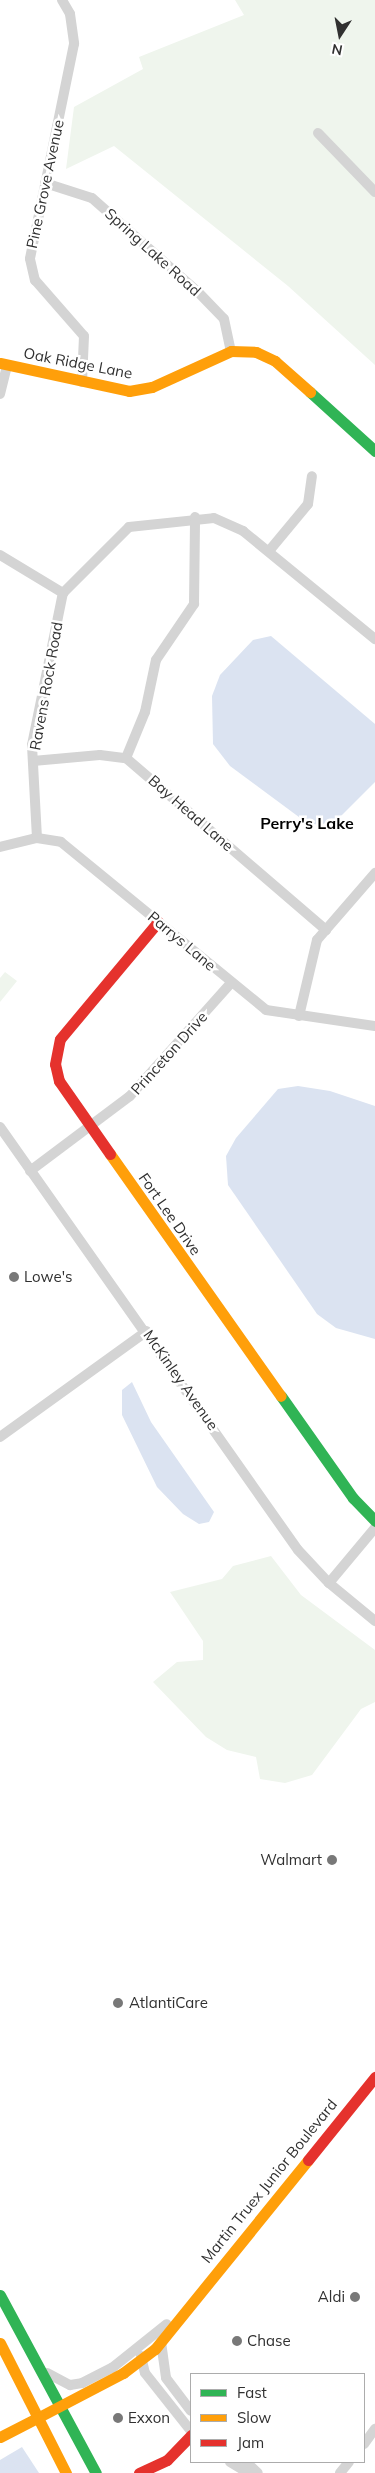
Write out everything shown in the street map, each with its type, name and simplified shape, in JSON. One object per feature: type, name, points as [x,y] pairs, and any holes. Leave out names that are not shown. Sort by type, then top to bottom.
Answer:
[{"type":"main road","name":"Oak Ridge Lane","points":[[4,364],[123,390],[144,389],[231,351],[256,352],[275,361],[375,451]]},
{"type":"main road","name":"Fort Lee Drive","points":[[158,922],[57,1048],[59,1081],[353,1498],[375,1521]]},
{"type":"main road","name":"Martin Truex Junior Boulevard","points":[[0,2437],[140,2362],[161,2342],[186,2306],[375,2076]]},
{"type":"main road","points":[[0,2295],[44,2371],[96,2473]]},
{"type":"main road","points":[[0,2343],[66,2473]]},
{"type":"main road","points":[[139,2473],[167,2460],[190,2436]]},
{"type":"main road","points":[[52,2444],[61,2473]]},
{"type":"street","name":"Pine Grove Avenue","points":[[62,0],[70,14],[74,44],[45,183],[30,267],[39,286],[81,330],[86,352],[82,382]]},
{"type":"street","points":[[318,133],[375,192]]},
{"type":"street","name":"Spring Lake Road","points":[[45,183],[92,198],[198,292],[224,319],[231,351]]},
{"type":"street","points":[[0,394],[4,364]]},
{"type":"street","points":[[269,551],[308,504],[312,476]]},
{"type":"street","points":[[33,761],[100,755],[126,758],[145,712],[156,660],[194,604],[195,517]]},
{"type":"street","points":[[0,555],[63,593],[129,527],[195,517],[232,524],[269,551],[375,639]]},
{"type":"street","name":"Ravens Rock Road","points":[[37,838],[32,745],[63,593]]},
{"type":"street","name":"Bay Head Lane","points":[[126,758],[326,930]]},
{"type":"street","name":"Parrys Lane","points":[[0,847],[37,838],[61,842],[266,1010],[375,1026]]},
{"type":"street","points":[[299,1016],[310,958],[326,930],[375,873]]},
{"type":"street","name":"Princeton Drive","points":[[30,1171],[145,1082],[231,983]]},
{"type":"street","name":"McKinley Avenue","points":[[0,1126],[30,1171],[147,1331],[298,1550],[328,1583],[375,1621]]},
{"type":"street","points":[[0,1437],[147,1331]]},
{"type":"street","points":[[328,1583],[375,1528]]},
{"type":"street","name":"Martin Truex Junior Boulevard","points":[[44,2371],[57,2381],[82,2383],[144,2345],[186,2306]]},
{"type":"street","points":[[161,2342],[166,2378],[190,2410]]},
{"type":"street","points":[[144,2345],[140,2362],[190,2430]]},
{"type":"street","points":[[365,2443],[375,2429]]},
{"type":"street","points":[[232,2463],[248,2473]]},
{"type":"street","points":[[247,2463],[258,2473]]},
{"type":"street","points":[[340,2473],[348,2463]]},
{"type":"shaded area","points":[[235,0],[375,0],[375,365],[288,286],[114,146],[66,169],[74,107],[143,69],[139,57],[244,15]]},
{"type":"shaded area","points":[[271,636],[375,724],[375,782],[338,819],[320,825],[307,823],[230,766],[213,744],[212,696],[220,675],[253,640]]},
{"type":"shaded area","points":[[5,972],[17,981],[0,1002],[0,978]]},
{"type":"shaded area","points":[[298,1086],[330,1091],[375,1106],[375,1339],[336,1328],[317,1314],[228,1185],[226,1156],[236,1138],[278,1089]]},
{"type":"shaded area","points":[[132,1382],[151,1422],[214,1512],[209,1522],[199,1524],[183,1514],[157,1487],[122,1415],[122,1390]]},
{"type":"shaded area","points":[[271,1556],[301,1595],[375,1650],[375,1702],[361,1709],[312,1775],[285,1783],[260,1779],[256,1757],[227,1750],[206,1737],[153,1682],[177,1662],[203,1660],[203,1641],[170,1592],[222,1579],[233,1566]]},
{"type":"shaded area","points":[[22,2447],[39,2473],[0,2473],[0,2460]]},
{"type":"traffic: fast","points":[[310,392],[375,451]]},
{"type":"traffic: fast","points":[[281,1396],[353,1498],[375,1521]]},
{"type":"traffic: fast","points":[[0,2295],[96,2473]]},
{"type":"traffic: slow","points":[[0,363],[129,391],[152,387],[231,351],[256,352],[275,361],[310,392]]},
{"type":"traffic: slow","points":[[110,1154],[281,1396]]},
{"type":"traffic: slow","points":[[39,2417],[123,2373],[155,2349],[308,2160]]},
{"type":"traffic: slow","points":[[0,2343],[66,2473]]},
{"type":"traffic: slow","points":[[0,2437],[39,2417]]},
{"type":"traffic: jam","points":[[110,1154],[59,1081],[55,1064],[60,1039],[158,922]]},
{"type":"traffic: jam","points":[[308,2160],[375,2077]]},
{"type":"traffic: jam","points":[[139,2473],[167,2460],[190,2436]]},
{"type":"place","name":"Lowe's","points":[[14,1277]]},
{"type":"place","name":"Walmart","points":[[332,1860]]},
{"type":"place","name":"AtlantiCare","points":[[118,2003]]},
{"type":"place","name":"Aldi","points":[[355,2297]]},
{"type":"place","name":"Chase","points":[[237,2341]]},
{"type":"place","name":"Exxon","points":[[118,2418]]},
{"type":"district","name":"Perry's Lake","points":[[307,823]]}]
